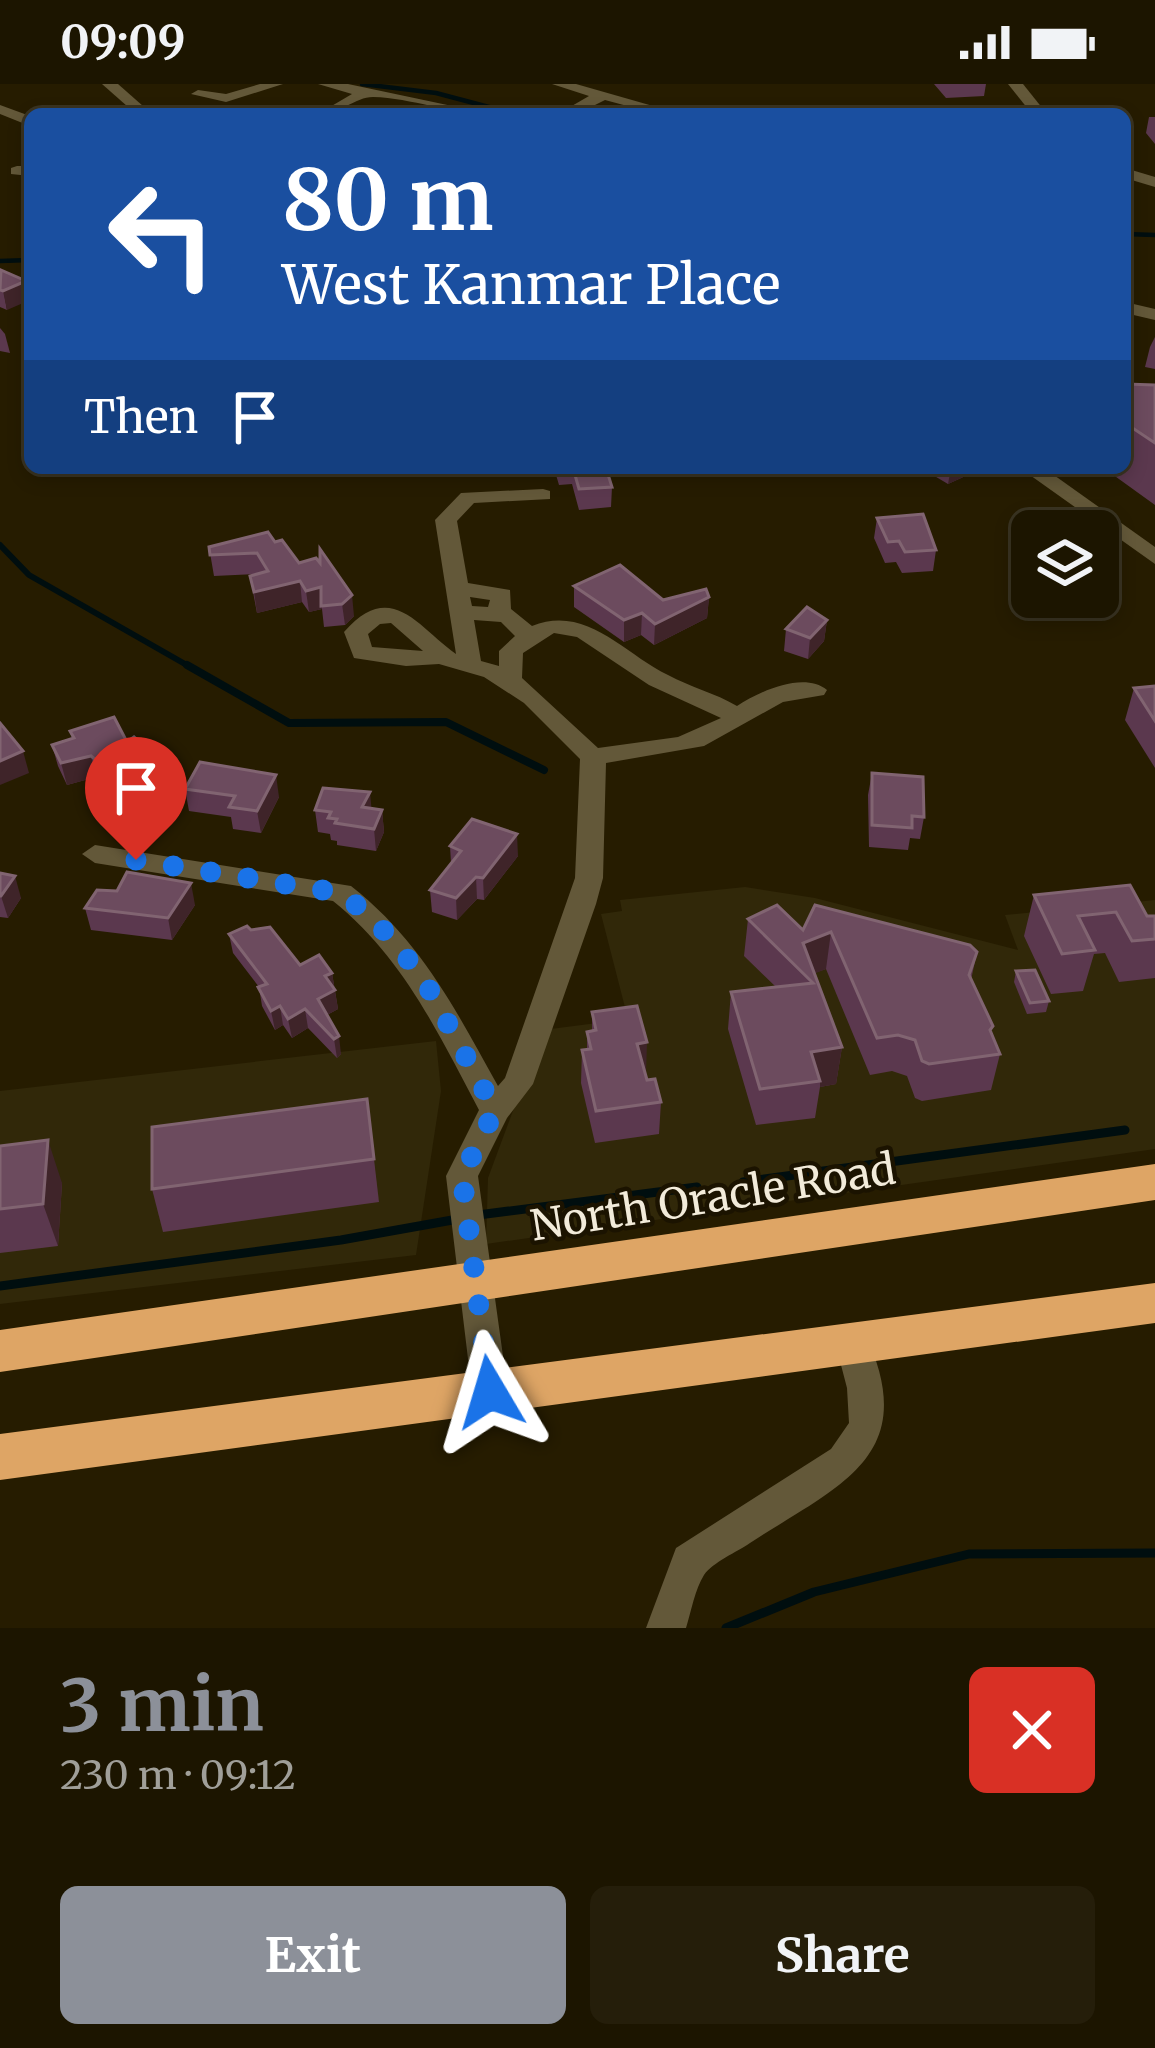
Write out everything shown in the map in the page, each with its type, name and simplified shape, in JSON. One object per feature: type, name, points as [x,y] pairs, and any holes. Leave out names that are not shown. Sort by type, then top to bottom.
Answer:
[{"type":"highway","name":"North Oracle Road","points":[[0,1351],[476,1285],[1155,1182]]},
{"type":"highway","points":[[0,1457],[1155,1303]]},
{"type":"street","points":[[110,84],[139,108]]},
{"type":"street","points":[[199,94],[226,98],[276,84]]},
{"type":"street","points":[[325,84],[452,108]]},
{"type":"street","points":[[559,84],[650,108]]},
{"type":"street","points":[[1015,84],[1035,108]]},
{"type":"street","points":[[337,108],[366,92]]},
{"type":"street","points":[[577,108],[602,96]]},
{"type":"street","points":[[1038,474],[1155,557]]},
{"type":"street","points":[[490,1392],[462,1176],[495,1110],[518,1084],[590,878],[592,757],[510,682],[456,662],[458,600],[446,531],[451,510],[468,496],[543,495]]},
{"type":"street","points":[[458,600],[508,615],[527,634]]},
{"type":"street","points":[[510,682],[511,651],[527,634],[562,623],[582,627],[661,682],[707,696],[735,716]]},
{"type":"street","points":[[592,757],[693,741],[782,692],[815,690]]},
{"type":"street","points":[[95,854],[341,893],[374,919],[422,976],[495,1110]]},
{"type":"street","points":[[666,1628],[690,1561],[844,1461],[867,1427],[865,1388],[853,1342]]},
{"type":"shaded area","points":[[745,887],[815,898],[1018,950],[1005,915],[1155,900],[1155,1149],[486,1244],[488,1178],[543,1030],[628,1019],[601,914],[622,911],[620,900]]},
{"type":"shaded area","points":[[436,1041],[441,1091],[416,1255],[0,1304],[0,1091]]},
{"type":"building","points":[[1,270],[24,280],[3,291]]},
{"type":"building","points":[[1131,384],[1155,385],[1155,443],[1131,427]]},
{"type":"building","points":[[575,474],[608,474],[612,487],[579,489]]},
{"type":"building","points":[[923,514],[936,550],[905,552],[899,541],[888,542],[877,518]]},
{"type":"building","points":[[268,532],[275,542],[282,540],[299,563],[316,558],[320,563],[320,549],[352,595],[342,604],[321,606],[321,587],[306,591],[300,581],[254,592],[250,576],[268,571],[257,553],[210,555],[209,547]]},
{"type":"building","points":[[620,565],[663,600],[706,589],[709,597],[655,624],[642,613],[624,620],[574,586]]},
{"type":"building","points":[[807,607],[827,620],[810,638],[786,629]]},
{"type":"building","points":[[1155,686],[1155,721],[1134,688]]},
{"type":"building","points":[[114,717],[127,742],[134,737],[160,760],[122,781],[91,756],[61,763],[52,745],[74,738],[70,731]]},
{"type":"building","points":[[0,723],[23,751],[0,761]]},
{"type":"building","points":[[200,762],[276,775],[257,811],[229,807],[235,796],[185,789]]},
{"type":"building","points":[[872,773],[923,777],[924,817],[912,816],[912,828],[872,825]]},
{"type":"building","points":[[323,788],[370,792],[362,807],[382,810],[374,829],[335,823],[337,819],[328,818],[331,812],[315,810]]},
{"type":"building","points":[[472,819],[517,834],[483,878],[476,877],[456,898],[430,890],[461,851],[450,846]]},
{"type":"building","points":[[127,872],[191,883],[168,918],[85,908],[97,890],[117,891]]},
{"type":"building","points":[[0,873],[15,876],[1,896],[0,896]]},
{"type":"building","points":[[1130,885],[1147,916],[1155,916],[1155,939],[1132,941],[1116,912],[1078,916],[1095,950],[1062,954],[1034,895]]},
{"type":"building","points":[[777,905],[803,930],[815,905],[970,945],[977,952],[969,975],[993,1026],[990,1030],[1000,1054],[929,1064],[922,1061],[915,1040],[898,1035],[877,1038],[831,932],[803,943],[842,1047],[811,1052],[820,1081],[760,1089],[731,992],[813,983],[748,919]]},
{"type":"building","points":[[247,926],[251,930],[270,927],[300,965],[319,955],[332,973],[325,976],[335,990],[318,999],[339,1036],[334,1039],[305,1009],[288,1019],[280,1006],[271,1011],[258,987],[267,984],[229,934]]},
{"type":"building","points":[[1035,970],[1049,1001],[1030,1003],[1016,971]]},
{"type":"building","points":[[637,1006],[647,1042],[637,1044],[647,1080],[655,1079],[661,1102],[596,1111],[582,1050],[591,1049],[587,1032],[596,1030],[592,1012]]},
{"type":"building","points":[[367,1099],[374,1159],[152,1189],[152,1127]]},
{"type":"building","points":[[48,1140],[43,1204],[0,1209],[0,1146]]},
{"type":"waterway","points":[[362,84],[436,93],[492,108]]},
{"type":"waterway","points":[[1131,234],[1155,235]]},
{"type":"waterway","points":[[0,261],[24,260]]},
{"type":"waterway","points":[[0,545],[29,575],[192,668]]},
{"type":"waterway","points":[[187,665],[289,723],[446,722],[544,770]]},
{"type":"waterway","points":[[743,1182],[1125,1130]]},
{"type":"waterway","points":[[478,1215],[697,1187]]},
{"type":"waterway","points":[[0,1286],[341,1240],[458,1219]]},
{"type":"waterway","points":[[726,1628],[814,1592],[969,1554],[1155,1553]]},
{"type":"route","points":[[136,860],[341,893],[374,919],[422,976],[495,1110],[462,1176],[490,1392]]}]
